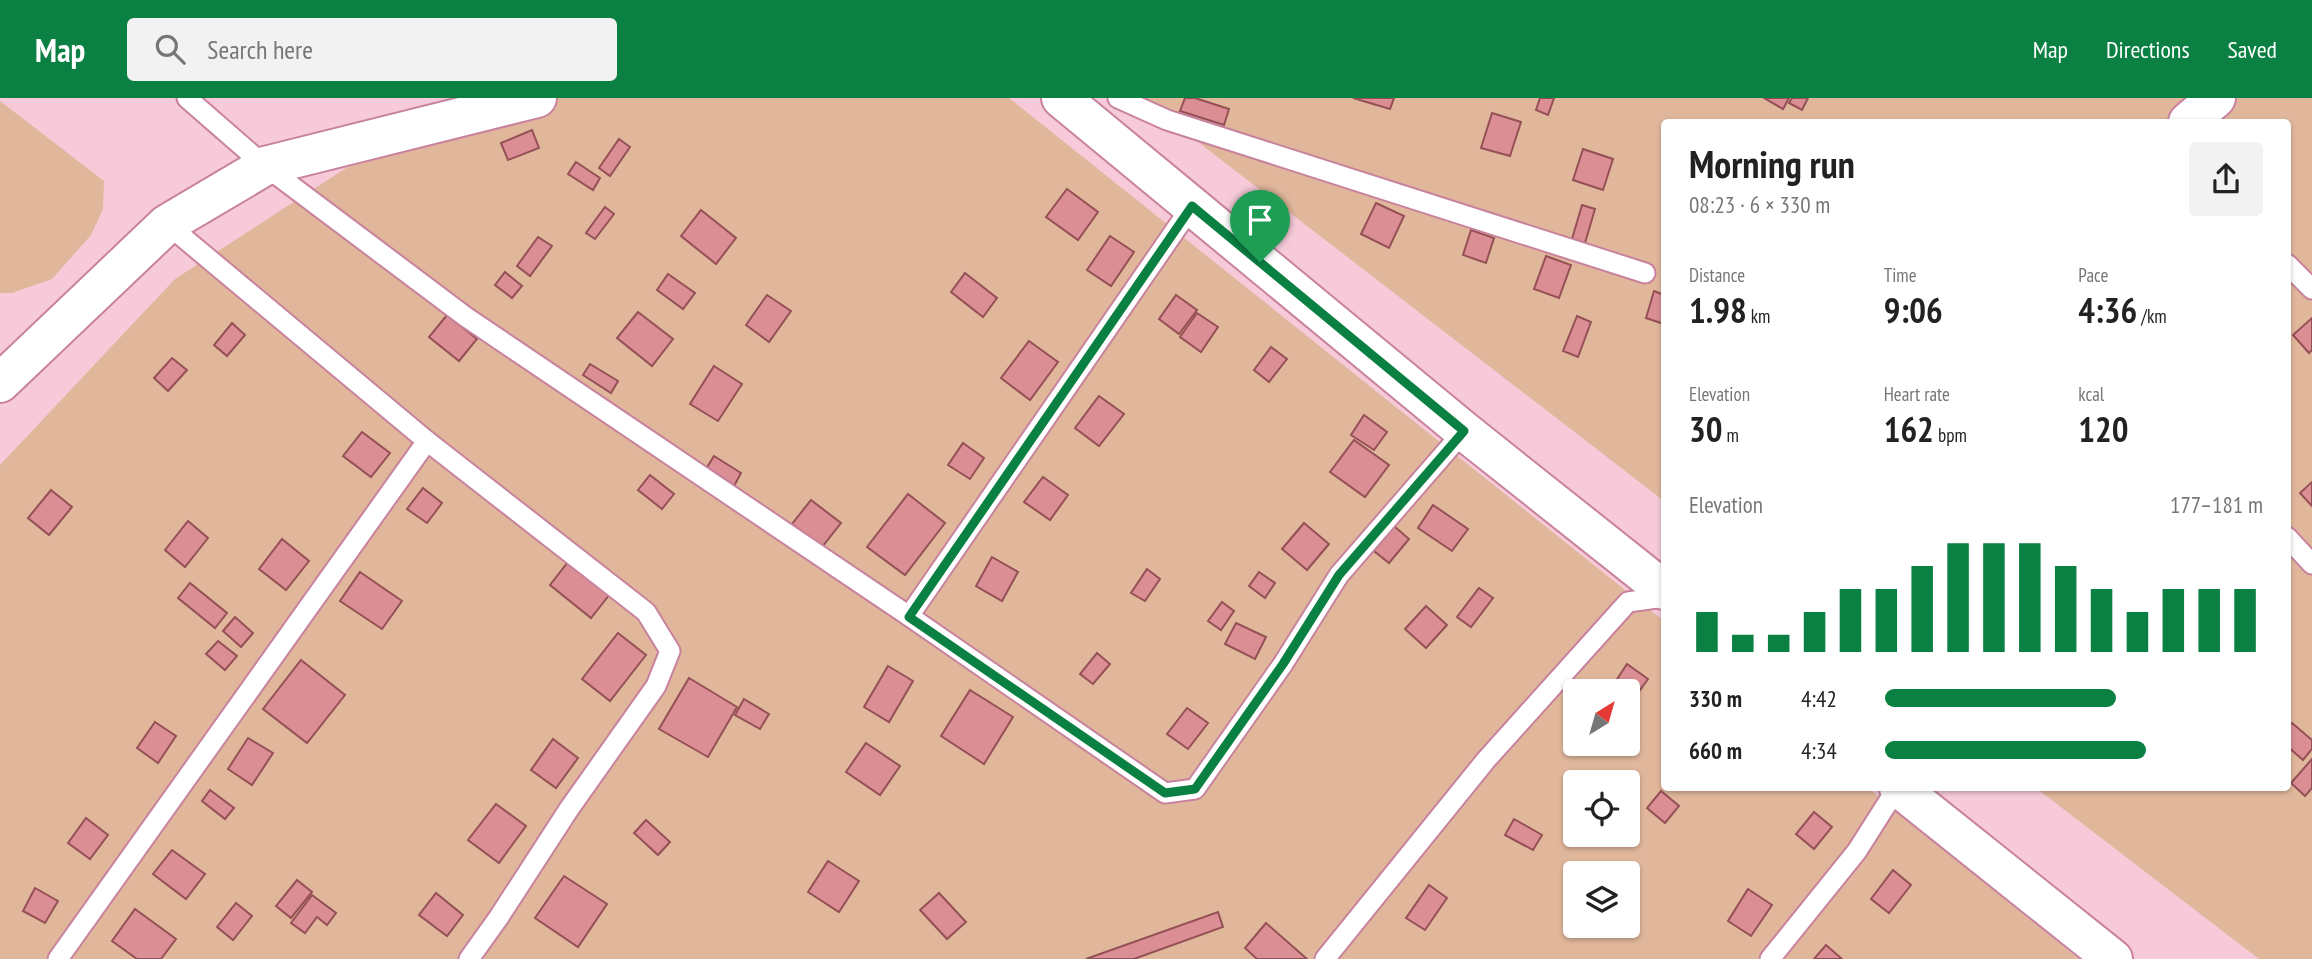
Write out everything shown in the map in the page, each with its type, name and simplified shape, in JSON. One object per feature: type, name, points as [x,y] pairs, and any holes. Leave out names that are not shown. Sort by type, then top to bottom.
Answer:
[{"type":"street","points":[[0,383],[167,224],[265,166],[537,98]]},
{"type":"street","points":[[1065,98],[1464,431],[1661,588]]},
{"type":"street","points":[[2192,119],[2216,98]]},
{"type":"street","points":[[1902,791],[2113,959]]},
{"type":"lane","points":[[187,98],[265,166],[466,317],[1165,793],[1195,789],[1283,664],[1339,575],[1464,431]]},
{"type":"lane","points":[[1118,98],[1167,120],[1645,273]]},
{"type":"lane","points":[[909,617],[1192,206]]},
{"type":"lane","points":[[167,224],[427,441],[646,612],[670,651],[656,686],[569,809],[469,959]]},
{"type":"lane","points":[[2291,268],[2312,289]]},
{"type":"lane","points":[[58,959],[427,441]]},
{"type":"lane","points":[[2291,541],[2312,564]]},
{"type":"lane","points":[[1325,959],[1486,760],[1628,602],[1661,597]]},
{"type":"lane","points":[[1770,959],[1857,851],[1896,791]]},
{"type":"shaded area","points":[[545,98],[1009,98],[1661,619],[1661,791],[1872,791],[2079,959],[0,959],[0,465],[175,279],[346,168]]},
{"type":"shaded area","points":[[1141,98],[2312,98],[2312,959],[2259,959],[2040,791],[2291,791],[2291,119],[1661,119],[1661,499]]},
{"type":"shaded area","points":[[0,101],[104,181],[103,209],[91,235],[52,279],[12,293],[0,293]]},
{"type":"building","points":[[1185,98],[1195,98],[1229,109],[1224,125],[1180,111]]},
{"type":"building","points":[[1353,98],[1394,98],[1390,109]]},
{"type":"building","points":[[1540,98],[1554,98],[1548,115],[1536,110]]},
{"type":"building","points":[[1764,98],[1789,98],[1783,109]]},
{"type":"building","points":[[1792,98],[1808,98],[1802,110],[1789,103]]},
{"type":"building","points":[[1492,113],[1521,122],[1510,156],[1481,148]]},
{"type":"building","points":[[532,130],[539,148],[508,160],[501,143]]},
{"type":"building","points":[[619,139],[630,147],[610,176],[599,168]]},
{"type":"building","points":[[1583,149],[1613,159],[1603,190],[1573,180]]},
{"type":"building","points":[[576,162],[600,178],[593,190],[568,174]]},
{"type":"building","points":[[1067,189],[1098,212],[1078,240],[1046,217]]},
{"type":"building","points":[[1376,203],[1404,216],[1389,248],[1361,234]]},
{"type":"building","points":[[1582,205],[1595,209],[1585,243],[1572,239]]},
{"type":"building","points":[[605,207],[614,214],[595,239],[586,233]]},
{"type":"building","points":[[701,210],[736,238],[716,264],[681,236]]},
{"type":"building","points":[[1471,230],[1494,238],[1486,263],[1463,255]]},
{"type":"building","points":[[1110,236],[1134,252],[1111,286],[1087,270]]},
{"type":"building","points":[[538,237],[552,246],[530,276],[517,266]]},
{"type":"building","points":[[1546,256],[1571,265],[1559,298],[1534,289]]},
{"type":"building","points":[[505,272],[522,286],[512,298],[495,285]]},
{"type":"building","points":[[965,273],[997,298],[983,317],[951,292]]},
{"type":"building","points":[[668,274],[695,293],[683,309],[657,290]]},
{"type":"building","points":[[1654,291],[1661,294],[1661,323],[1646,318]]},
{"type":"building","points":[[767,295],[791,311],[769,342],[746,325]]},
{"type":"building","points":[[1176,295],[1197,310],[1179,334],[1159,319]]},
{"type":"building","points":[[638,312],[673,339],[652,366],[617,338]]},
{"type":"building","points":[[1197,313],[1218,327],[1201,352],[1180,337]]},
{"type":"building","points":[[447,315],[477,339],[459,361],[429,337]]},
{"type":"building","points":[[1577,316],[1591,322],[1578,357],[1563,351]]},
{"type":"building","points":[[2312,318],[2312,350],[2309,353],[2293,335]]},
{"type":"building","points":[[232,323],[245,335],[227,356],[214,345]]},
{"type":"building","points":[[1029,341],[1058,362],[1030,400],[1001,378]]},
{"type":"building","points":[[1271,347],[1287,359],[1269,382],[1254,370]]},
{"type":"building","points":[[172,358],[187,370],[168,391],[154,378]]},
{"type":"building","points":[[590,364],[618,381],[611,393],[583,375]]},
{"type":"building","points":[[714,366],[742,384],[718,421],[690,404]]},
{"type":"building","points":[[1099,396],[1124,414],[1099,446],[1075,428]]},
{"type":"building","points":[[1364,415],[1387,432],[1374,450],[1351,435]]},
{"type":"building","points":[[362,432],[390,453],[371,477],[343,456]]},
{"type":"building","points":[[1354,440],[1389,465],[1365,497],[1330,472]]},
{"type":"building","points":[[963,443],[984,458],[970,479],[948,465]]},
{"type":"building","points":[[714,456],[741,473],[734,486],[706,469]]},
{"type":"building","points":[[650,475],[674,494],[662,509],[638,490]]},
{"type":"building","points":[[1043,477],[1068,495],[1050,520],[1024,502]]},
{"type":"building","points":[[2312,482],[2312,506],[2300,493]]},
{"type":"building","points":[[423,488],[442,503],[427,523],[407,509]]},
{"type":"building","points":[[51,490],[72,507],[49,535],[28,518]]},
{"type":"building","points":[[908,494],[945,523],[905,575],[867,547]]},
{"type":"building","points":[[811,500],[841,523],[822,547],[792,524]]},
{"type":"building","points":[[1433,505],[1468,529],[1452,551],[1418,528]]},
{"type":"building","points":[[188,521],[208,538],[185,567],[165,550]]},
{"type":"building","points":[[1304,523],[1329,544],[1307,570],[1282,549]]},
{"type":"building","points":[[1394,526],[1409,539],[1389,563],[1374,551]]},
{"type":"building","points":[[282,539],[309,561],[286,590],[259,569]]},
{"type":"building","points":[[992,557],[1018,572],[1002,601],[976,586]]},
{"type":"building","points":[[568,562],[610,594],[591,618],[550,585]]},
{"type":"building","points":[[1147,569],[1160,579],[1145,601],[1131,593]]},
{"type":"building","points":[[360,572],[402,601],[382,629],[340,601]]},
{"type":"building","points":[[1259,572],[1275,583],[1265,598],[1249,586]]},
{"type":"building","points":[[190,583],[227,613],[215,628],[178,598]]},
{"type":"building","points":[[1479,588],[1493,598],[1471,627],[1457,617]]},
{"type":"building","points":[[1222,602],[1234,611],[1221,630],[1208,621]]},
{"type":"building","points":[[1426,606],[1447,625],[1426,648],[1405,629]]},
{"type":"building","points":[[235,617],[253,633],[241,647],[223,631]]},
{"type":"building","points":[[1236,623],[1266,637],[1255,659],[1225,644]]},
{"type":"building","points":[[618,633],[646,655],[610,701],[582,679]]},
{"type":"building","points":[[218,641],[237,656],[225,670],[206,654]]},
{"type":"building","points":[[1097,653],[1110,664],[1093,684],[1080,674]]},
{"type":"building","points":[[301,660],[345,695],[307,743],[263,709]]},
{"type":"building","points":[[1627,664],[1648,679],[1640,690],[1640,679],[1617,679]]},
{"type":"building","points":[[888,666],[913,681],[889,722],[864,707]]},
{"type":"building","points":[[689,678],[737,707],[708,757],[659,729]]},
{"type":"building","points":[[970,690],[1013,717],[984,764],[941,736]]},
{"type":"building","points":[[744,699],[769,714],[760,729],[735,715]]},
{"type":"building","points":[[1187,708],[1208,723],[1188,749],[1167,734]]},
{"type":"building","points":[[155,722],[176,736],[158,763],[137,748]]},
{"type":"building","points":[[2291,724],[2312,740],[2312,749],[2303,760],[2291,750]]},
{"type":"building","points":[[248,738],[273,753],[252,785],[228,769]]},
{"type":"building","points":[[553,739],[578,758],[556,788],[531,770]]},
{"type":"building","points":[[866,743],[900,766],[880,795],[846,772]]},
{"type":"building","points":[[2312,759],[2312,788],[2305,796],[2291,783]]},
{"type":"building","points":[[210,790],[234,808],[225,819],[202,801]]},
{"type":"building","points":[[1661,791],[1679,806],[1665,823],[1647,808]]},
{"type":"building","points":[[496,804],[526,826],[499,863],[468,840]]},
{"type":"building","points":[[1814,812],[1832,827],[1814,849],[1796,834]]},
{"type":"building","points":[[86,818],[108,835],[90,859],[68,843]]},
{"type":"building","points":[[1514,819],[1542,835],[1533,850],[1505,835]]},
{"type":"building","points":[[646,820],[670,842],[658,855],[634,833]]},
{"type":"building","points":[[172,850],[205,874],[186,899],[153,874]]},
{"type":"building","points":[[828,861],[859,881],[839,912],[808,892]]},
{"type":"building","points":[[1893,870],[1911,885],[1889,913],[1871,899]]},
{"type":"building","points":[[564,876],[607,904],[578,947],[535,918]]},
{"type":"building","points":[[297,880],[312,892],[291,918],[276,906]]},
{"type":"building","points":[[1429,885],[1447,898],[1425,930],[1406,918]]},
{"type":"building","points":[[35,888],[58,901],[45,923],[23,911]]},
{"type":"building","points":[[1748,889],[1772,905],[1751,936],[1728,921]]},
{"type":"building","points":[[436,893],[463,915],[447,936],[419,915]]},
{"type":"building","points":[[939,893],[966,922],[947,939],[920,910]]},
{"type":"building","points":[[312,895],[336,913],[327,925],[317,917],[305,933],[291,923]]},
{"type":"building","points":[[236,903],[252,916],[233,940],[217,927]]},
{"type":"building","points":[[135,909],[176,939],[161,959],[137,959],[112,941]]},
{"type":"building","points":[[1218,912],[1223,927],[1134,959],[1086,959]]},
{"type":"building","points":[[1266,923],[1307,959],[1257,959],[1245,948]]},
{"type":"building","points":[[1826,945],[1842,959],[1814,959]]},
{"type":"route","points":[[1192,206],[1260,262],[1464,431],[1339,575],[1283,664],[1195,789],[1165,793],[909,617],[1192,206]]}]
